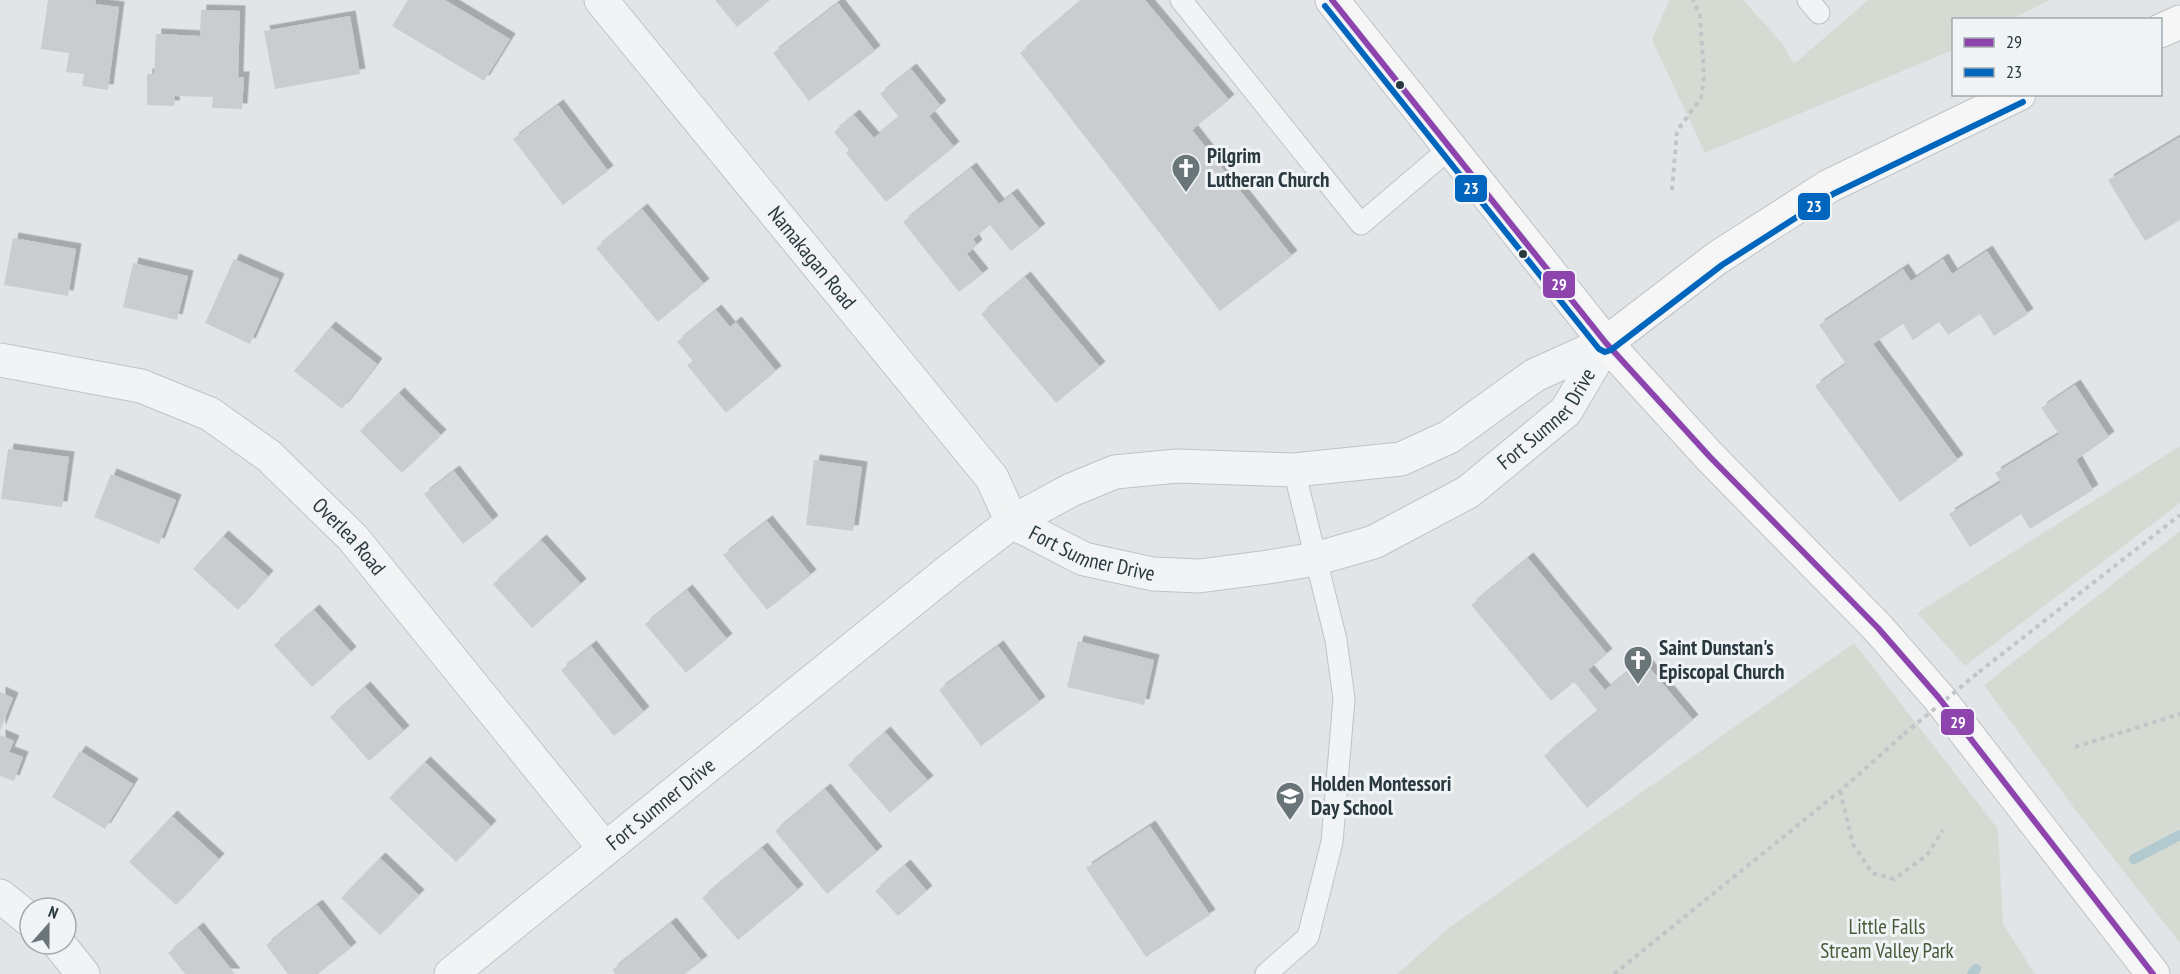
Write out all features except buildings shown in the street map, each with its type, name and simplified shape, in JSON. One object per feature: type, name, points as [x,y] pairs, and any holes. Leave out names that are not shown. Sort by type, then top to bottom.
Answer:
[{"type":"main road","points":[[1332,0],[1606,343],[1710,457],[1878,628],[1939,698],[2153,974]]},
{"type":"main road","points":[[2162,29],[2180,22]]},
{"type":"main road","points":[[1606,343],[1717,258],[1829,186],[2015,96]]},
{"type":"street","name":"Namakagan Road","points":[[601,0],[992,478],[1012,522]]},
{"type":"street","name":"Fort Sumner Drive","points":[[1012,522],[1084,559],[1153,574],[1198,576],[1315,559],[1374,542],[1468,492],[1566,411],[1606,343]]},
{"type":"street","name":"Fort Sumner Drive","points":[[451,974],[1012,522],[1071,490],[1115,472],[1177,466],[1294,470],[1401,459],[1449,437],[1535,375],[1606,343]]},
{"type":"street","name":"Overlea Road","points":[[0,360],[141,386],[210,414],[269,456],[353,538],[605,849]]},
{"type":"street","points":[[0,896],[18,910]]},
{"type":"street","points":[[69,956],[83,974]]},
{"type":"lane","points":[[1182,0],[1361,224],[1450,148]]},
{"type":"lane","points":[[1266,974],[1308,938],[1332,842],[1344,699],[1336,640],[1294,470]]},
{"type":"path","points":[[1672,190],[1677,131],[1701,98],[1704,76],[1700,16],[1693,0]]},
{"type":"path","points":[[1614,974],[1840,791],[1979,672],[2180,515]]},
{"type":"path","points":[[2075,747],[2180,714]]},
{"type":"path","points":[[1840,791],[1853,844],[1872,873],[1894,879],[1927,855],[1943,830]]},
{"type":"green space","points":[[1669,0],[1743,0],[1782,43],[1794,64],[1868,0],[2049,0],[2014,18],[1952,18],[1952,50],[1705,153],[1652,40]]},
{"type":"green space","points":[[2180,446],[2180,503],[1965,666],[1917,613]]},
{"type":"green space","points":[[2180,531],[2180,943],[2074,808],[1984,685]]},
{"type":"green space","name":"Little Falls Stream Valley Park","points":[[1854,643],[1998,829],[2003,924],[2035,974],[1397,974],[1450,927]]},
{"type":"waterway","points":[[2134,859],[2180,835]]},
{"type":"waterway","points":[[1972,974],[1976,969]]},
{"type":"transit line","name":"29","points":[[1332,0],[1606,343],[1710,457],[1878,628],[1939,698],[2153,974]]},
{"type":"transit line","name":"23","points":[[1325,6],[1599,349],[1605,352],[1611,350],[1722,265],[1833,194],[2023,102]]},
{"type":"place","name":"Pilgrim Lutheran Church","points":[[1186,194]]},
{"type":"place","name":"Saint Dunstan's Episcopal Church","points":[[1638,686]]},
{"type":"place","name":"Holden Montessori Day School","points":[[1290,822]]}]
